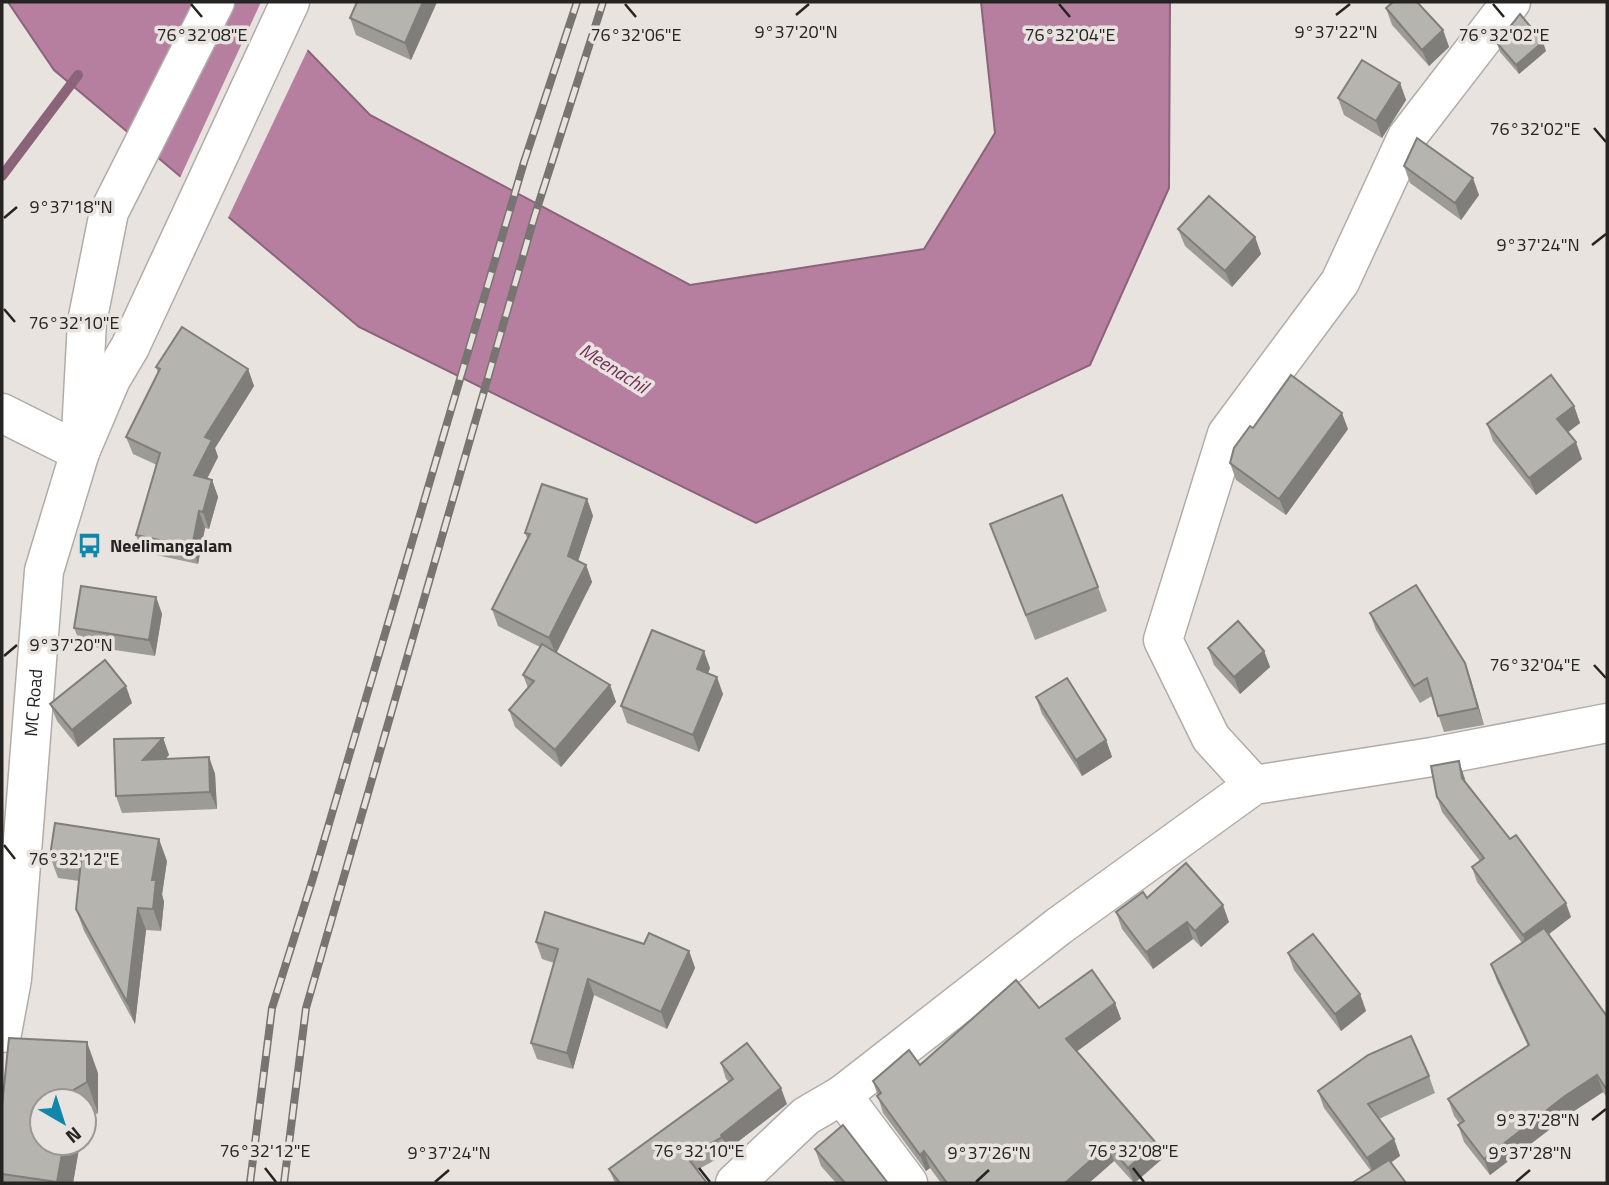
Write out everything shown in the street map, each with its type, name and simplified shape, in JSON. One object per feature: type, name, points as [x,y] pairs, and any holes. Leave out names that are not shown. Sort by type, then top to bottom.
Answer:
[{"type":"street","points":[[2,413],[80,452],[87,322],[109,212],[215,2]]},
{"type":"street","name":"MC Road","points":[[2,1033],[12,979],[44,572],[80,452],[111,379],[130,347],[290,2]]},
{"type":"street","points":[[1254,785],[1211,738],[1163,640],[1227,435],[1340,282],[1407,137],[1511,2]]},
{"type":"street","points":[[735,1183],[806,1116],[842,1095],[1059,926],[1254,785],[1432,757],[1607,723]]},
{"type":"street","points":[[842,1095],[908,1183]]},
{"type":"water","name":"Meenachil","points":[[8,2],[261,2],[370,115],[690,285],[924,249],[995,133],[981,2],[1170,2],[1169,188],[1090,365],[756,523],[359,327],[54,70]]},
{"type":"pier","points":[[261,2],[266,2],[309,47],[227,220],[179,180]]},
{"type":"building","points":[[357,2],[423,2],[405,43],[350,18]]},
{"type":"building","points":[[1393,2],[1417,2],[1443,30],[1422,50],[1386,8]]},
{"type":"building","points":[[1520,14],[1543,42],[1516,65],[1497,43]]},
{"type":"building","points":[[1362,60],[1400,83],[1376,121],[1338,98]]},
{"type":"building","points":[[1417,138],[1473,178],[1455,203],[1404,166]]},
{"type":"building","points":[[1209,196],[1255,237],[1225,271],[1178,229]]},
{"type":"building","points":[[182,327],[248,369],[205,437],[212,440],[194,475],[212,480],[203,512],[199,511],[192,547],[136,535],[160,453],[126,437],[160,369],[156,367]]},
{"type":"building","points":[[1291,375],[1342,413],[1279,499],[1230,463],[1234,448],[1250,426],[1253,428]]},
{"type":"building","points":[[1551,375],[1574,406],[1557,419],[1576,442],[1529,478],[1487,424]]},
{"type":"building","points":[[542,484],[587,499],[568,556],[586,565],[549,638],[492,609],[530,534],[525,533]]},
{"type":"building","points":[[1062,495],[1098,587],[1026,615],[990,524]]},
{"type":"building","points":[[1416,585],[1465,663],[1478,708],[1438,716],[1427,678],[1414,686],[1370,613]]},
{"type":"building","points":[[81,586],[156,597],[149,640],[74,628]]},
{"type":"building","points":[[1238,621],[1264,651],[1234,677],[1208,648]]},
{"type":"building","points":[[652,630],[704,651],[697,669],[717,677],[693,735],[621,706]]},
{"type":"building","points":[[542,644],[610,685],[555,750],[509,710],[534,681],[523,675]]},
{"type":"building","points":[[105,660],[126,686],[72,730],[50,704]]},
{"type":"building","points":[[1067,678],[1106,740],[1076,760],[1036,697]]},
{"type":"building","points":[[163,738],[143,760],[209,757],[210,792],[116,796],[114,739]]},
{"type":"building","points":[[1459,761],[1462,778],[1510,839],[1516,835],[1566,903],[1523,935],[1472,867],[1484,858],[1437,797],[1431,766]]},
{"type":"building","points":[[55,823],[159,839],[152,880],[156,880],[153,909],[138,908],[127,1002],[76,909],[81,861],[50,856]]},
{"type":"building","points":[[1186,863],[1223,905],[1195,931],[1187,922],[1146,952],[1116,912],[1143,892],[1147,898]]},
{"type":"building","points":[[545,912],[644,944],[649,933],[689,951],[661,1012],[588,979],[567,1053],[531,1043],[558,949],[536,942]]},
{"type":"building","points":[[1544,928],[1606,1015],[1607,1013],[1607,1090],[1597,1075],[1565,1096],[1484,1159],[1458,1125],[1464,1121],[1448,1099],[1529,1045],[1491,964]]},
{"type":"building","points":[[1313,934],[1360,994],[1335,1014],[1288,953]]},
{"type":"building","points":[[1092,970],[1115,1003],[1066,1039],[1156,1143],[1128,1168],[1108,1145],[1065,1183],[947,1183],[924,1151],[920,1155],[877,1096],[881,1093],[873,1081],[909,1050],[920,1065],[1016,980],[1039,1008]]},
{"type":"building","points":[[1411,1036],[1429,1076],[1368,1104],[1394,1139],[1367,1158],[1318,1091],[1368,1055]]},
{"type":"building","points":[[9,1038],[87,1042],[87,1082],[79,1087],[28,1087],[28,1157],[61,1157],[57,1182],[2,1174],[2,1106]]},
{"type":"building","points":[[747,1043],[781,1088],[721,1135],[722,1137],[687,1157],[707,1183],[620,1183],[609,1169],[733,1079],[721,1063]]},
{"type":"building","points":[[843,1125],[886,1183],[845,1183],[815,1149]]},
{"type":"building","points":[[1389,1160],[1406,1183],[1352,1183]]},
{"type":"waterway","points":[[2,176],[78,75]]},
{"type":"railway","points":[[250,1183],[272,1008],[313,878],[524,162],[577,2]]},
{"type":"railway","points":[[284,1183],[306,1008],[534,218],[603,2]]},
{"type":"place","name":"Neelimangalam","points":[[90,546]]}]
